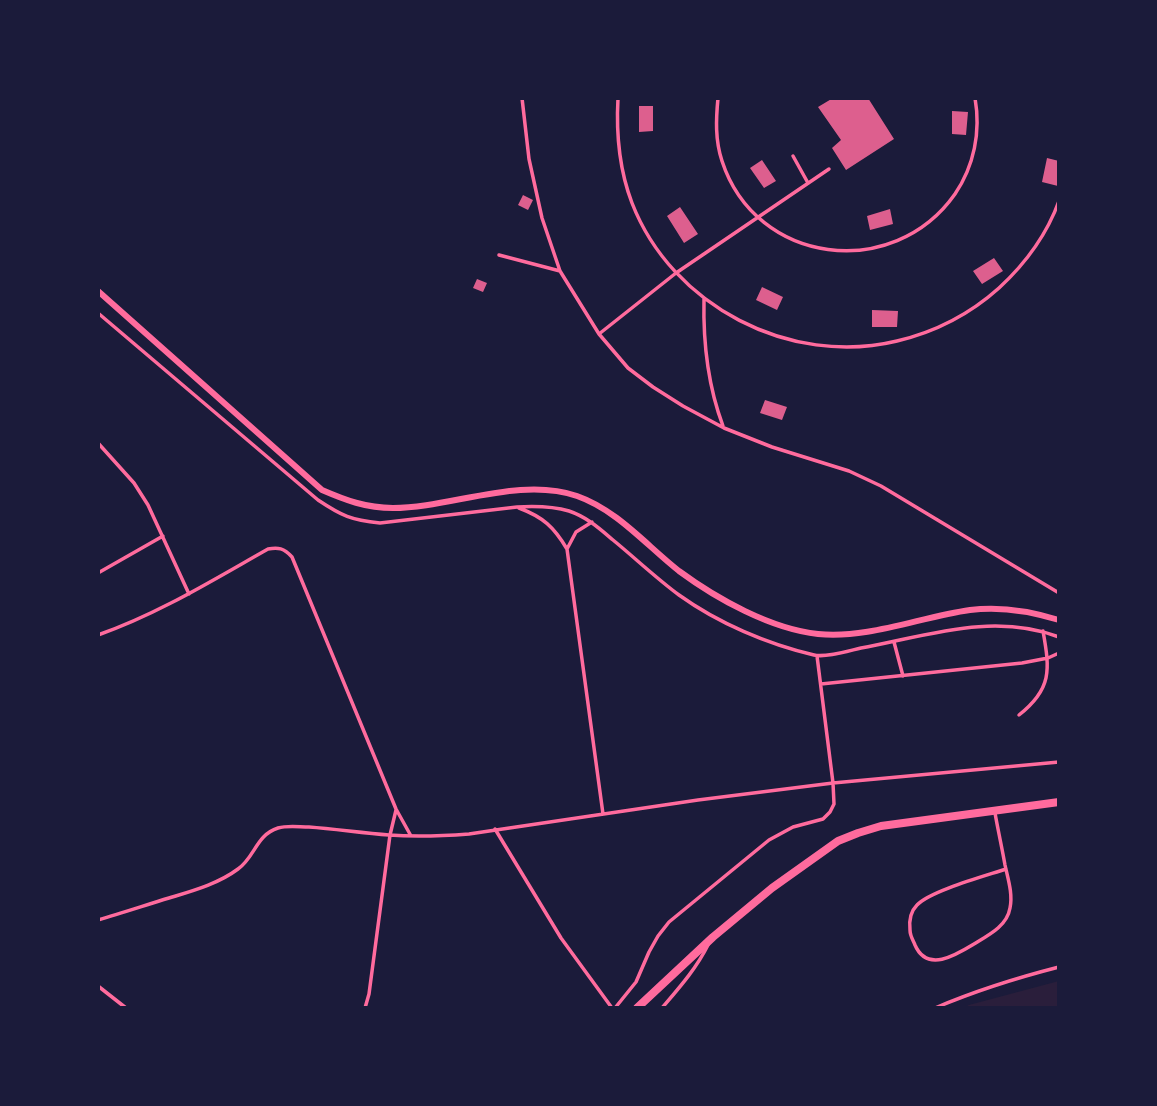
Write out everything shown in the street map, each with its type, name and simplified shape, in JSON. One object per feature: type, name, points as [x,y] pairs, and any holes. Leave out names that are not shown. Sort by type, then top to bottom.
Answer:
[{"type":"street","points":[[98,291],[321,489],[347,502],[395,508],[521,490],[550,490],[576,495],[601,507],[680,571],[715,594],[750,613],[787,628],[816,634],[862,632],[973,610],[1029,611],[1059,620]]},
{"type":"street","points":[[637,1008],[713,937],[772,888],[838,841],[881,826],[1059,803]]},
{"type":"lane","points":[[522,98],[529,159],[542,218],[559,271],[598,334],[628,368],[683,406],[724,428],[772,447],[849,471],[881,486],[1059,593]]},
{"type":"lane","points":[[618,98],[617,123],[621,164],[632,204],[651,240],[676,273],[704,299],[735,320],[770,335],[807,344],[844,348],[882,345],[919,336],[954,320],[986,300],[1014,275],[1037,245],[1059,201]]},
{"type":"lane","points":[[718,98],[716,127],[722,161],[736,192],[758,218],[786,237],[819,249],[853,252],[887,246],[918,231],[944,209],[964,181],[975,149],[978,115],[975,98]]},
{"type":"lane","points":[[793,156],[808,183]]},
{"type":"lane","points":[[598,334],[676,273],[829,169]]},
{"type":"lane","points":[[499,255],[559,271]]},
{"type":"lane","points":[[704,299],[710,380],[724,428]]},
{"type":"lane","points":[[98,313],[318,500],[341,515],[359,521],[380,523],[517,507],[538,506],[571,512],[592,522],[679,595],[712,616],[750,634],[817,656],[976,626],[1043,631],[1059,637]]},
{"type":"lane","points":[[98,443],[134,483],[148,505],[189,594]]},
{"type":"lane","points":[[517,507],[544,520],[558,534],[567,549],[603,814]]},
{"type":"lane","points":[[567,549],[576,532],[592,522]]},
{"type":"lane","points":[[98,573],[163,536]]},
{"type":"lane","points":[[98,635],[189,594],[268,548],[282,548],[287,551],[292,556],[396,809],[411,836]]},
{"type":"lane","points":[[1019,715],[1042,692],[1047,677],[1048,658],[1043,631]]},
{"type":"lane","points":[[894,642],[903,676]]},
{"type":"lane","points":[[821,684],[1022,663],[1059,653]]},
{"type":"lane","points":[[495,830],[561,938],[614,1008],[636,982],[649,952],[669,922],[769,839],[793,827],[823,819],[830,812],[834,804],[833,783],[817,656]]},
{"type":"lane","points":[[98,920],[220,880],[239,869],[251,856],[260,839],[279,827],[411,836],[457,835],[833,783],[1059,762]]},
{"type":"lane","points":[[365,1008],[396,809]]},
{"type":"lane","points":[[995,811],[1010,889],[1011,905],[1008,917],[988,936],[958,954],[944,960],[923,957],[910,934],[911,913],[917,905],[929,897],[1006,869]]},
{"type":"lane","points":[[662,1008],[701,959],[713,937]]},
{"type":"lane","points":[[935,1008],[978,991],[1059,967]]},
{"type":"lane","points":[[98,986],[126,1008]]},
{"type":"shaded area","points":[[1059,981],[1059,1008],[963,1008],[969,1005]]},
{"type":"building","points":[[833,98],[868,98],[894,139],[846,170],[832,148],[841,140],[818,107]]},
{"type":"building","points":[[639,106],[653,106],[653,131],[639,132]]},
{"type":"building","points":[[952,111],[968,112],[966,135],[952,134]]},
{"type":"building","points":[[1047,158],[1059,161],[1058,186],[1042,182]]},
{"type":"building","points":[[762,160],[776,181],[764,188],[750,168]]},
{"type":"building","points":[[523,195],[533,200],[528,210],[518,205]]},
{"type":"building","points":[[680,207],[698,234],[684,243],[667,216]]},
{"type":"building","points":[[890,209],[893,224],[870,230],[867,216]]},
{"type":"building","points":[[994,258],[1003,271],[982,284],[973,271]]},
{"type":"building","points":[[477,279],[487,283],[483,292],[473,288]]},
{"type":"building","points":[[762,287],[783,297],[777,310],[756,300]]},
{"type":"building","points":[[872,310],[898,311],[897,327],[872,327]]},
{"type":"building","points":[[765,400],[787,407],[782,420],[760,413]]}]
